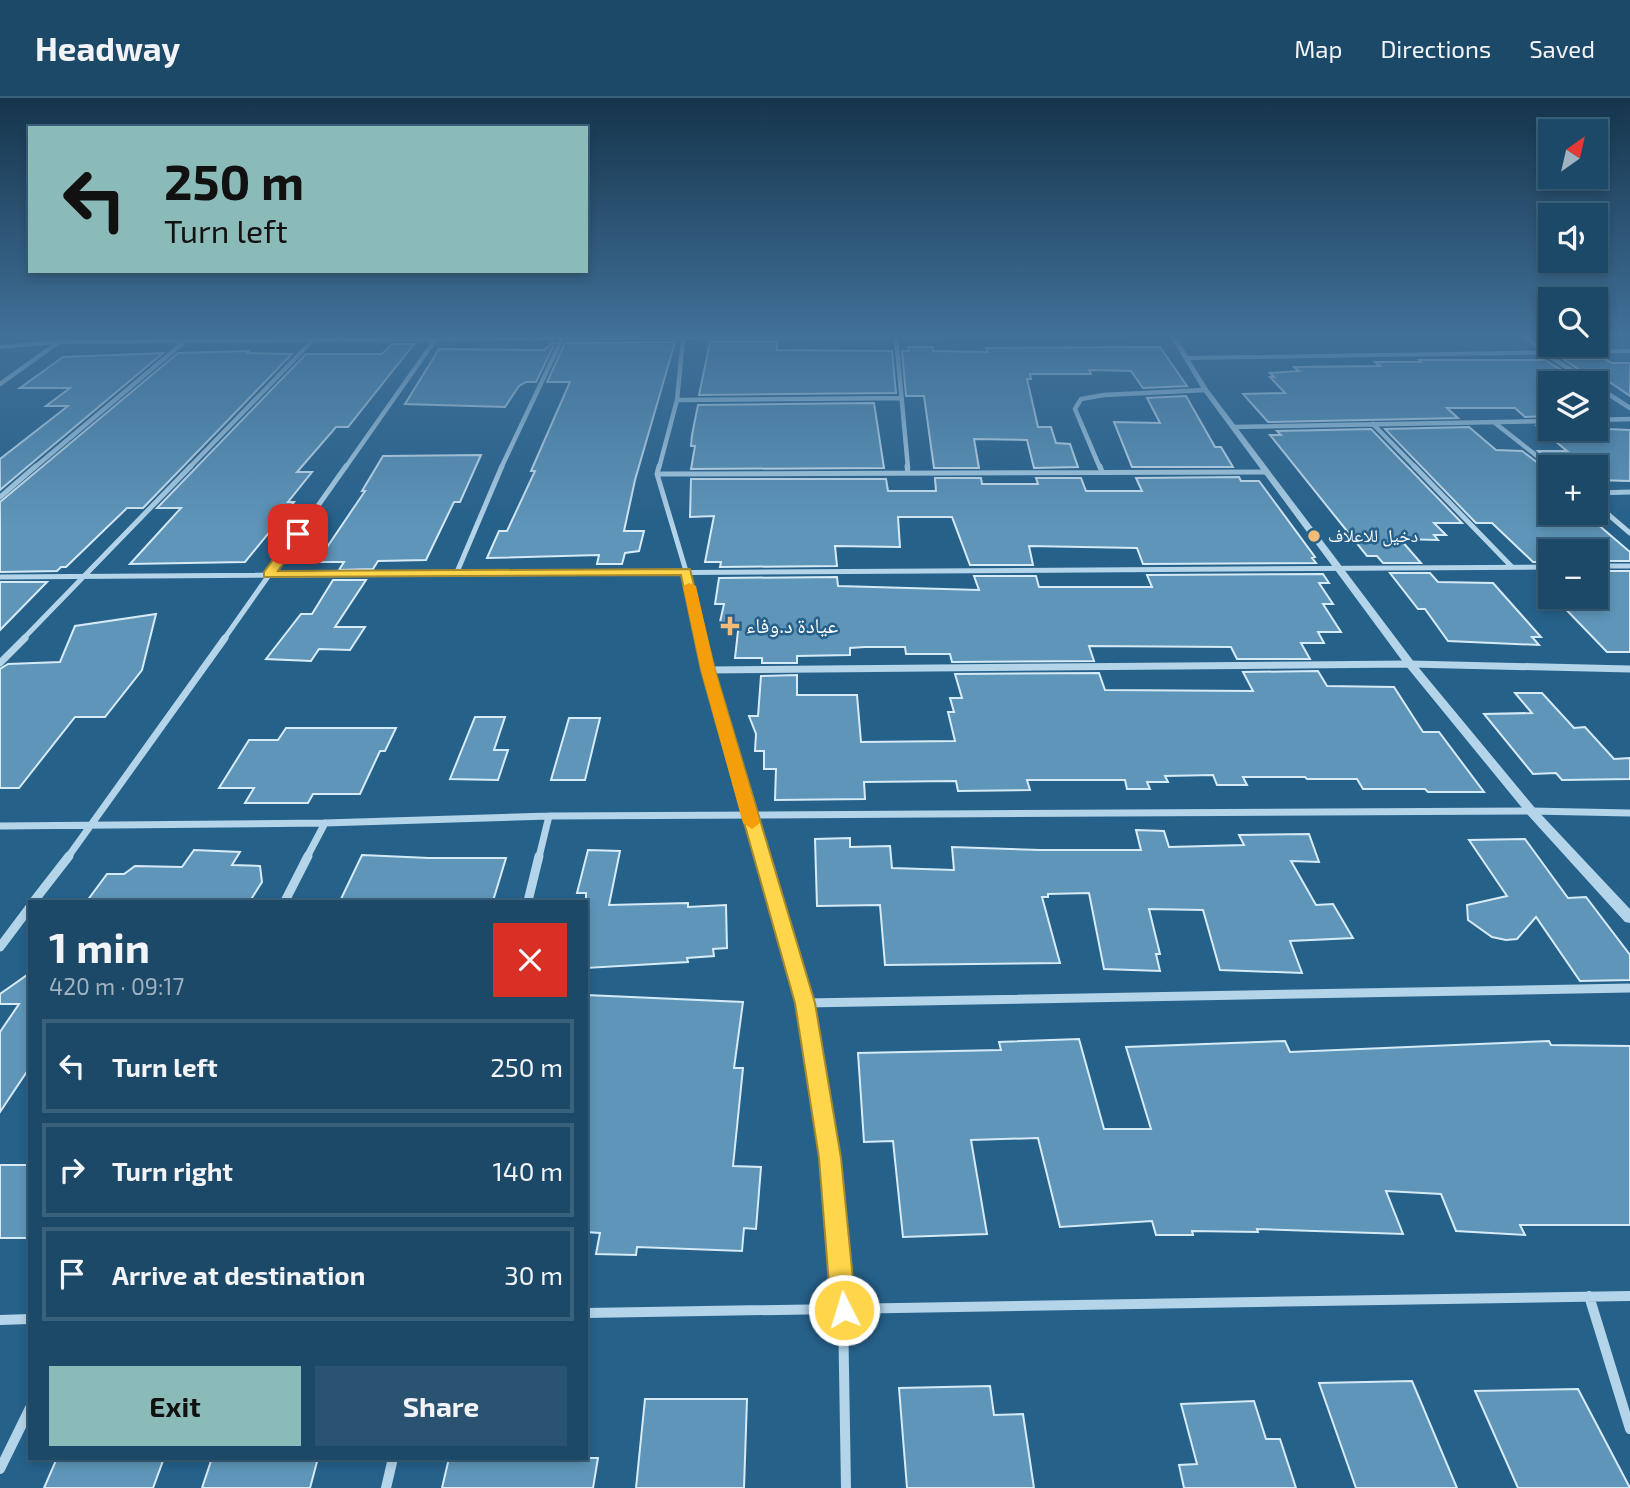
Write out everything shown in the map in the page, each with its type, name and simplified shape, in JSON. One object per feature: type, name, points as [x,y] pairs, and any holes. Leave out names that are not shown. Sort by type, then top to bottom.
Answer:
[{"type":"street","points":[[0,497],[118,398]]},
{"type":"street","points":[[0,663],[257,398]]},
{"type":"street","points":[[35,900],[92,826],[394,398]]},
{"type":"street","points":[[457,572],[533,398]]},
{"type":"street","points":[[846,1488],[844,1310],[830,1158],[805,1003],[708,670],[686,571],[657,474],[677,400],[901,398],[908,473]]},
{"type":"street","points":[[1090,398],[1082,399],[1075,409],[1102,472]]},
{"type":"street","points":[[1211,398],[1410,664],[1531,811],[1630,918]]},
{"type":"street","points":[[1614,398],[1630,408]]},
{"type":"street","points":[[1608,420],[1630,419]]},
{"type":"street","points":[[1233,427],[1538,421]]},
{"type":"street","points":[[1495,423],[1538,457]]},
{"type":"street","points":[[1373,424],[1512,567]]},
{"type":"street","points":[[657,474],[1266,472]]},
{"type":"street","points":[[1608,493],[1630,492]]},
{"type":"street","points":[[1608,514],[1630,533]]},
{"type":"street","points":[[1608,566],[1630,566]]},
{"type":"street","points":[[0,577],[1538,567]]},
{"type":"street","points":[[708,670],[1410,664],[1630,669]]},
{"type":"street","points":[[0,826],[325,823],[549,816],[1531,811],[1630,813]]},
{"type":"street","points":[[528,900],[549,816]]},
{"type":"street","points":[[286,900],[325,823]]},
{"type":"street","points":[[0,947],[28,910]]},
{"type":"street","points":[[805,1003],[1630,988]]},
{"type":"street","points":[[1589,1296],[1630,1429]]},
{"type":"street","points":[[588,1313],[1630,1296]]},
{"type":"street","points":[[0,1320],[28,1319]]},
{"type":"street","points":[[0,1469],[28,1412]]},
{"type":"street","points":[[386,1488],[393,1460]]},
{"type":"building","points":[[57,398],[110,398],[0,490],[0,459],[68,406],[46,406]]},
{"type":"building","points":[[124,398],[250,398],[143,508],[127,508],[66,567],[57,571],[0,572],[0,502]]},
{"type":"building","points":[[264,398],[371,398],[348,427],[336,427],[297,472],[312,472],[288,502],[294,502],[245,562],[130,564],[181,508],[157,508]]},
{"type":"building","points":[[409,398],[511,398],[505,407],[405,404]]},
{"type":"building","points":[[563,398],[659,398],[635,480],[624,531],[644,531],[639,551],[625,553],[622,564],[597,564],[599,555],[487,558],[499,531],[507,531],[535,471],[531,471]]},
{"type":"building","points":[[924,398],[1031,398],[1038,427],[1051,427],[1056,443],[1070,444],[1078,467],[1034,468],[1027,440],[974,439],[979,468],[934,468]]},
{"type":"building","points":[[1147,398],[1187,398],[1215,447],[1221,447],[1233,467],[1132,467],[1114,422],[1160,423]]},
{"type":"building","points":[[1246,398],[1538,398],[1538,416],[1525,417],[1515,408],[1447,408],[1458,418],[1268,422]]},
{"type":"building","points":[[874,403],[884,468],[691,469],[695,446],[691,446],[692,435],[698,405]]},
{"type":"building","points":[[1469,427],[1496,450],[1522,451],[1538,463],[1538,525],[1598,525],[1630,552],[1630,561],[1608,561],[1608,539],[1538,539],[1538,562],[1533,562],[1492,523],[1476,523],[1385,429]]},
{"type":"building","points":[[1371,429],[1462,523],[1434,523],[1446,535],[1434,535],[1438,540],[1400,539],[1421,563],[1383,563],[1377,556],[1367,556],[1270,435],[1281,435],[1277,431]]},
{"type":"building","points":[[1608,429],[1630,430],[1630,481],[1608,480],[1608,455],[1542,455],[1538,451],[1567,451],[1555,441],[1608,441]]},
{"type":"building","points":[[481,455],[460,502],[454,502],[426,560],[378,561],[373,569],[339,570],[344,562],[317,562],[365,491],[362,491],[383,456]]},
{"type":"building","points":[[1239,477],[1241,481],[1259,481],[1315,557],[1312,558],[1316,563],[1143,564],[1137,548],[1029,546],[1033,565],[970,565],[952,517],[898,517],[900,547],[835,546],[837,566],[720,567],[721,562],[705,562],[714,516],[690,517],[691,479],[886,479],[888,491],[936,491],[935,478],[981,478],[982,484],[1038,484],[1036,478],[1081,478],[1086,491],[1142,491],[1136,478]]},
{"type":"building","points":[[1608,571],[1630,571],[1630,652],[1607,652],[1566,609],[1608,609]]},
{"type":"building","points":[[1390,573],[1430,573],[1438,582],[1493,583],[1541,637],[1532,637],[1539,645],[1448,641],[1425,609],[1418,609]]},
{"type":"building","points":[[1323,574],[1329,583],[1319,583],[1333,604],[1323,604],[1341,632],[1318,632],[1324,643],[1301,643],[1310,659],[1237,659],[1231,647],[1089,646],[1094,661],[952,662],[950,654],[906,654],[905,647],[865,647],[850,648],[850,655],[797,656],[797,663],[762,663],[762,658],[735,658],[739,622],[720,622],[724,604],[715,604],[719,578],[837,577],[838,586],[979,590],[974,576],[1036,576],[1039,587],[1152,587],[1147,575]]},
{"type":"building","points":[[333,580],[366,580],[335,627],[365,627],[350,650],[319,649],[311,661],[266,659],[301,614],[312,614]]},
{"type":"building","points":[[0,582],[47,582],[0,630]]},
{"type":"building","points":[[156,614],[142,670],[105,717],[75,717],[19,788],[0,788],[0,669],[8,664],[60,662],[75,626]]},
{"type":"building","points":[[1318,671],[1327,686],[1394,687],[1423,732],[1439,732],[1484,792],[1363,789],[1357,779],[1305,777],[1243,777],[1247,785],[1217,785],[1213,775],[1165,776],[1168,782],[1147,782],[1150,789],[1127,789],[1125,780],[1027,780],[1030,790],[958,791],[956,781],[864,782],[865,799],[775,800],[776,769],[764,769],[764,751],[755,751],[756,734],[749,716],[758,716],[761,676],[797,675],[797,695],[857,695],[861,742],[955,741],[948,712],[954,712],[950,698],[962,698],[955,674],[1099,673],[1105,690],[1253,691],[1243,672]]},
{"type":"building","points":[[1515,693],[1542,693],[1574,728],[1585,727],[1614,759],[1630,758],[1630,779],[1562,780],[1556,773],[1533,774],[1484,714],[1532,713]]},
{"type":"building","points":[[475,717],[505,717],[494,750],[508,750],[498,780],[450,779]]},
{"type":"building","points":[[569,718],[600,718],[585,780],[551,780]]},
{"type":"building","points":[[286,728],[396,728],[385,751],[380,751],[360,794],[313,794],[308,803],[245,803],[254,788],[219,788],[249,740],[278,740]]},
{"type":"building","points":[[1136,830],[1164,831],[1169,847],[1244,845],[1239,835],[1309,834],[1319,862],[1291,861],[1316,905],[1333,904],[1353,938],[1290,941],[1302,973],[1220,970],[1203,910],[1149,909],[1160,954],[1156,954],[1160,971],[1104,969],[1089,893],[1048,894],[1048,897],[1042,897],[1060,963],[885,965],[880,905],[817,906],[815,839],[850,838],[850,847],[890,846],[892,868],[954,870],[952,847],[1141,850]]},
{"type":"building","points":[[1525,839],[1568,898],[1586,897],[1630,955],[1630,980],[1580,981],[1536,917],[1517,939],[1506,940],[1492,937],[1468,920],[1467,905],[1507,896],[1469,840]]},
{"type":"building","points":[[194,850],[240,852],[232,865],[260,866],[262,882],[251,900],[88,900],[107,874],[124,874],[135,866],[182,867]]},
{"type":"building","points":[[588,850],[620,851],[609,905],[726,905],[727,948],[713,949],[714,956],[687,958],[688,962],[588,968],[588,900],[586,893],[577,893]]},
{"type":"building","points":[[362,855],[506,858],[493,900],[340,900]]},
{"type":"building","points":[[28,974],[28,1070],[0,1112],[0,1032],[19,1004],[0,1004],[0,994]]},
{"type":"building","points":[[588,995],[743,1002],[734,1068],[743,1068],[733,1166],[761,1167],[756,1229],[744,1228],[742,1251],[637,1247],[636,1255],[596,1254],[600,1233],[588,1232]]},
{"type":"building","points":[[1079,1039],[1104,1129],[1151,1129],[1126,1047],[1285,1041],[1290,1052],[1549,1041],[1551,1045],[1630,1046],[1630,1225],[1520,1225],[1525,1235],[1456,1231],[1441,1194],[1386,1191],[1403,1234],[1257,1229],[1258,1232],[1192,1231],[1193,1235],[1156,1235],[1152,1221],[1060,1227],[1038,1138],[971,1140],[987,1234],[903,1237],[893,1141],[864,1142],[858,1053],[1001,1050],[999,1042]]},
{"type":"building","points":[[0,1165],[28,1165],[28,1238],[0,1238]]},
{"type":"building","points":[[1412,1381],[1457,1488],[1356,1488],[1319,1383]]},
{"type":"building","points":[[990,1386],[994,1415],[1023,1414],[1034,1488],[907,1488],[899,1388]]},
{"type":"building","points":[[1578,1389],[1630,1488],[1518,1488],[1475,1391]]},
{"type":"building","points":[[645,1399],[747,1399],[744,1488],[636,1488]]},
{"type":"building","points":[[1254,1401],[1266,1439],[1280,1439],[1296,1488],[1184,1488],[1179,1465],[1197,1464],[1181,1404]]},
{"type":"building","points":[[598,1458],[593,1488],[442,1488],[449,1460]]},
{"type":"building","points":[[56,1460],[163,1460],[153,1488],[44,1488]]},
{"type":"building","points":[[211,1460],[317,1460],[310,1488],[202,1488]]},
{"type":"slow traffic","points":[[689,586],[708,670],[752,823]]},
{"type":"place","name":"دخيل للاعلاف","points":[[1314,536]]},
{"type":"place","name":"عيادة د.وفاء","points":[[730,626]]},
{"type":"route","points":[[298,534],[269,575],[686,571],[708,670],[805,1003],[830,1158],[844,1310]]}]
